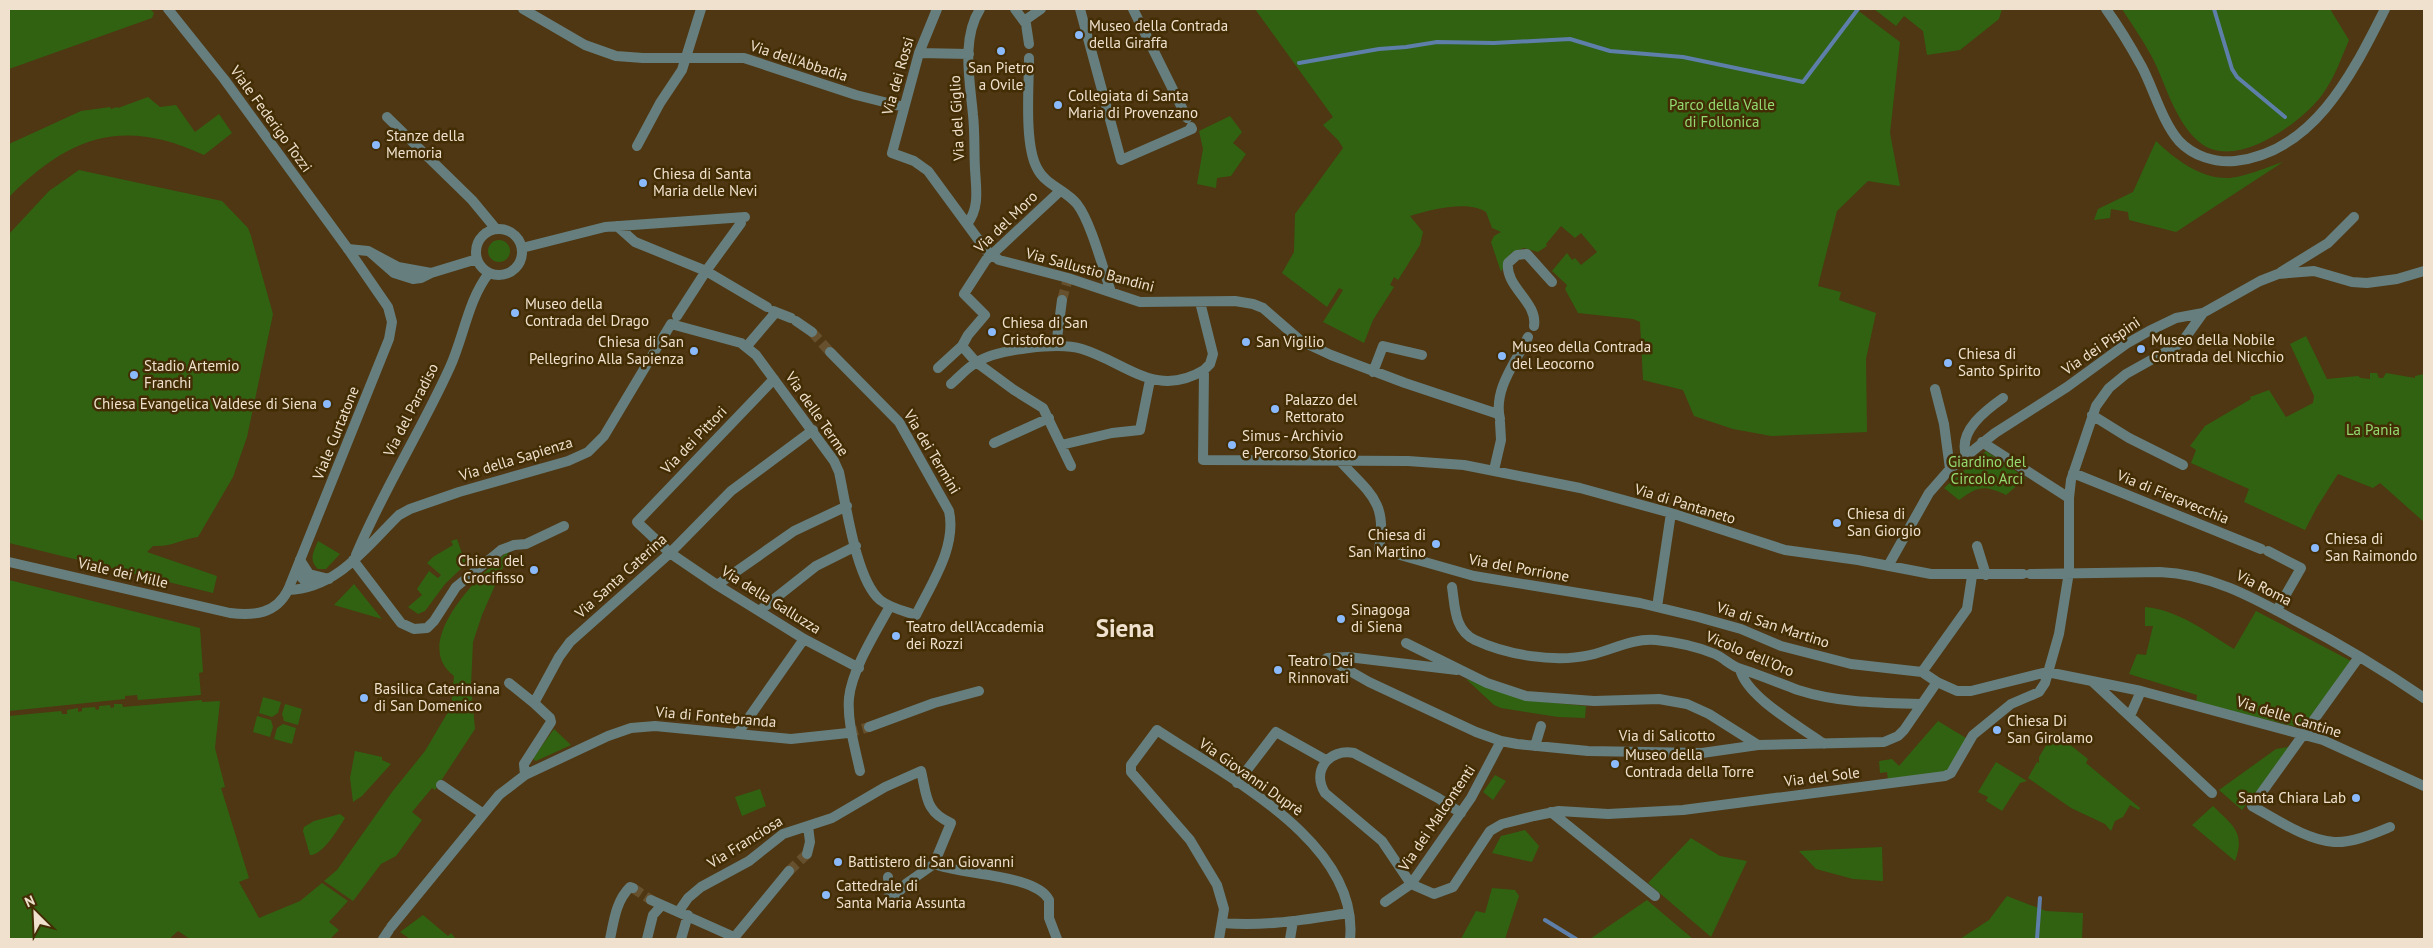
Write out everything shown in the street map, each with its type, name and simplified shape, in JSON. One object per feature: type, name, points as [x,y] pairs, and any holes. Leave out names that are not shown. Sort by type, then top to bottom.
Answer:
[{"type":"street","name":"Viale Federigo Tozzi","points":[[168,9],[224,80],[348,249]]},
{"type":"street","name":"Via dell'Abbadia","points":[[523,9],[585,45],[626,58],[749,59],[856,95],[904,107]]},
{"type":"street","points":[[636,146],[660,103],[682,70],[684,58],[701,9]]},
{"type":"street","name":"Via dei Rossi","points":[[936,9],[919,53],[892,153],[914,161],[928,170],[967,224]]},
{"type":"street","name":"Via del Giglio","points":[[967,224],[974,213],[976,197],[973,114],[968,81],[969,54],[973,23],[980,9]]},
{"type":"street","points":[[1015,9],[1024,20],[1028,44]]},
{"type":"street","points":[[1024,20],[1041,9]]},
{"type":"street","points":[[1080,9],[1122,160],[1190,125],[1133,9]]},
{"type":"street","points":[[2106,9],[2141,66],[2177,139],[2202,156],[2226,162],[2246,159],[2271,150],[2301,133],[2317,118],[2344,84],[2385,9]]},
{"type":"street","points":[[919,53],[969,54]]},
{"type":"street","points":[[1029,58],[1030,132],[1035,164],[1040,173],[1060,191],[1070,197],[1080,209],[1111,292]]},
{"type":"street","points":[[387,117],[477,206],[496,229],[513,234],[522,248],[520,262],[511,272],[500,275],[489,273],[477,259],[477,246],[480,240],[484,234],[496,229]]},
{"type":"street","name":"Via del Moro","points":[[962,346],[985,315],[964,294],[992,255],[1060,191]]},
{"type":"street","points":[[2278,274],[2328,243],[2354,217]]},
{"type":"street","name":"Via della Sapienza","points":[[288,590],[318,585],[330,580],[399,515],[410,509],[472,488],[568,461],[594,448],[604,436],[706,271],[743,220],[617,226]]},
{"type":"street","points":[[967,224],[992,255]]},
{"type":"street","points":[[522,248],[596,229],[617,226],[636,242],[706,271],[772,310],[793,319],[812,332]]},
{"type":"street","points":[[348,249],[370,252],[398,276],[418,279],[430,273],[477,259]]},
{"type":"street","name":"Viale Curtatone","points":[[230,613],[249,615],[266,611],[279,604],[288,590],[390,333],[392,322],[388,307],[348,249]]},
{"type":"street","points":[[1534,326],[1532,312],[1509,275],[1508,263],[1517,255],[1527,254],[1552,282]]},
{"type":"street","name":"Via Sallustio Bandini","points":[[992,255],[1014,265],[1146,303],[1235,301],[1258,306],[1301,341],[1373,372],[1499,418]]},
{"type":"street","name":"Via dei Pispini","points":[[1888,566],[1929,493],[1966,455],[1982,442],[2067,387],[2138,337],[2176,318],[2203,313],[2264,279],[2278,274],[2314,272],[2352,282],[2368,283],[2397,279],[2424,271]]},
{"type":"street","name":"Via del Paradiso","points":[[353,560],[370,520],[450,368],[476,293],[489,273]]},
{"type":"street","points":[[1056,346],[1062,300]]},
{"type":"street","points":[[951,384],[976,362],[1010,352],[1056,346],[1082,349],[1150,380],[1174,380],[1204,370],[1210,364],[1213,354],[1200,302]]},
{"type":"street","points":[[674,320],[747,346],[772,310]]},
{"type":"street","name":"Via del Sole","points":[[1411,884],[1434,894],[1447,891],[1452,887],[1490,831],[1514,820],[1551,812],[1608,814],[1683,810],[1945,776],[1956,768],[1970,738],[2011,704],[2039,692],[2045,683],[2059,634],[2069,572],[2069,498],[2073,473],[2092,415],[2103,394],[2114,382],[2176,346],[2185,338],[2203,313]]},
{"type":"street","points":[[1494,470],[1500,440],[1499,418],[1505,378],[1528,337]]},
{"type":"street","name":"Via delle Terme","points":[[747,346],[813,430],[836,465],[856,546],[869,586],[880,600],[890,606],[916,615]]},
{"type":"street","points":[[938,368],[962,346],[976,362],[1017,392],[1039,404],[1049,418],[1071,466]]},
{"type":"street","points":[[1373,372],[1383,346],[1422,355]]},
{"type":"street","name":"Via dei Termini","points":[[830,352],[899,422],[949,511],[951,528],[946,550],[916,615]]},
{"type":"street","name":"Via di Pantaneto","points":[[1204,370],[1203,460],[1427,461],[1494,470],[1580,488],[1671,513],[1773,547],[1923,573],[1972,576],[2069,572]]},
{"type":"street","name":"Via dei Pittori","points":[[640,525],[774,379]]},
{"type":"street","points":[[1061,444],[1112,433],[1140,430],[1150,380]]},
{"type":"street","points":[[1935,389],[1944,424],[1950,470]]},
{"type":"street","points":[[1966,455],[1964,442],[1970,430],[1983,415],[2003,398]]},
{"type":"street","points":[[2092,415],[2128,438],[2183,465]]},
{"type":"street","points":[[994,443],[1049,418]]},
{"type":"street","name":"Via Santa Caterina","points":[[534,703],[559,657],[570,642],[670,553],[732,491],[813,430]]},
{"type":"street","points":[[1982,442],[2069,498]]},
{"type":"street","name":"Via del Porrione","points":[[1339,460],[1379,506],[1382,525],[1379,549],[1451,578],[1657,607]]},
{"type":"street","name":"Via di Fieravecchia","points":[[2073,473],[2265,550],[2301,568],[2276,610]]},
{"type":"street","points":[[717,585],[794,531],[847,506]]},
{"type":"street","points":[[1657,607],[1671,513]]},
{"type":"street","name":"Via della Galluzza","points":[[640,525],[670,553],[717,585],[804,639],[859,668]]},
{"type":"street","points":[[353,560],[399,620],[408,628],[422,629],[434,621],[456,587],[502,550],[514,545],[526,544],[564,526]]},
{"type":"street","points":[[759,611],[816,566],[856,546]]},
{"type":"street","points":[[1976,546],[1986,575]]},
{"type":"street","points":[[300,560],[309,574],[330,580]]},
{"type":"street","name":"Viale dei Mille","points":[[9,562],[230,613]]},
{"type":"street","points":[[296,572],[305,581],[318,585]]},
{"type":"street","name":"Via Roma","points":[[2069,572],[2160,572],[2190,575],[2226,585],[2276,610],[2359,657],[2424,698]]},
{"type":"street","points":[[1922,672],[1967,609],[1972,576]]},
{"type":"street","name":"Vicolo dell'Oro","points":[[1451,578],[1456,616],[1463,631],[1475,640],[1508,651],[1539,656],[1576,657],[1596,654],[1626,642],[1655,640],[1707,650],[1740,669],[1824,696],[1857,701],[1922,704]]},
{"type":"street","points":[[860,770],[850,729],[850,695],[859,668],[890,606]]},
{"type":"street","name":"Via di San Martino","points":[[1657,607],[1728,624],[1781,646],[1827,658],[1874,667],[1922,672],[1937,682],[1965,692],[2047,672]]},
{"type":"street","points":[[738,734],[804,639]]},
{"type":"street","points":[[1406,643],[1510,692],[1526,696],[1594,702],[1659,699],[1680,702],[1708,714],[1758,745]]},
{"type":"street","name":"Via di Salicotto","points":[[1463,671],[1348,657],[1327,658],[1369,682],[1476,732],[1501,741],[1588,751],[1702,753],[1758,745],[1873,743],[1891,740],[1901,733],[1937,682]]},
{"type":"street","points":[[2359,657],[2252,806],[2308,834],[2332,842],[2361,838],[2390,826]]},
{"type":"street","points":[[1740,669],[1744,681],[1756,693],[1824,744]]},
{"type":"street","name":"Via delle Cantine","points":[[2047,672],[2141,691],[2304,735],[2329,743],[2424,786]]},
{"type":"street","points":[[2092,682],[2212,793]]},
{"type":"street","points":[[509,683],[534,703],[550,718],[551,722],[524,764],[524,775]]},
{"type":"street","points":[[868,727],[934,704],[979,691]]},
{"type":"street","points":[[2130,716],[2141,691]]},
{"type":"street","points":[[1535,746],[1541,726]]},
{"type":"street","name":"Via di Fontebranda","points":[[383,939],[498,795],[524,775],[608,736],[631,728],[671,727],[800,739],[850,729]]},
{"type":"street","name":"Via Giovanni Duprè","points":[[1223,923],[1223,900],[1205,863],[1190,840],[1134,778],[1131,772],[1131,765],[1156,730],[1284,816],[1321,851],[1335,874],[1350,914],[1350,939]]},
{"type":"street","points":[[1237,783],[1276,732],[1326,760]]},
{"type":"street","name":"Via dei Malcontenti","points":[[1411,884],[1461,813],[1491,763],[1501,741]]},
{"type":"street","points":[[1384,902],[1411,884],[1382,841],[1325,793],[1320,778],[1326,760],[1337,752],[1354,753],[1438,798],[1461,813]]},
{"type":"street","name":"Via Franciosa","points":[[681,939],[683,913],[688,898],[701,887],[742,865],[782,834],[832,818],[870,796],[921,771],[933,812],[939,818],[951,823],[934,864]]},
{"type":"street","points":[[441,785],[482,813]]},
{"type":"street","points":[[1551,812],[1655,896]]},
{"type":"street","points":[[807,854],[810,845],[808,826]]},
{"type":"street","points":[[888,877],[890,901],[907,883],[934,864],[1009,879],[1041,892],[1049,900],[1049,918],[1057,939]]},
{"type":"street","points":[[651,900],[683,913],[734,938],[788,871]]},
{"type":"street","points":[[610,939],[618,904],[627,890],[630,887],[632,888]]},
{"type":"street","points":[[647,939],[653,915],[662,905]]},
{"type":"street","points":[[1219,939],[1223,923],[1245,924],[1293,921],[1350,914]]},
{"type":"street","points":[[1290,939],[1293,921]]},
{"type":"green space","points":[[9,9],[150,9],[154,13],[152,18],[9,69]]},
{"type":"green space","name":"Parco della Valle di Follonica","points":[[1255,9],[1856,9],[1900,42],[1890,133],[1900,186],[1868,181],[1837,211],[1818,286],[1841,292],[1839,300],[1876,313],[1866,359],[1867,432],[1771,436],[1733,429],[1694,416],[1683,390],[1643,380],[1640,322],[1633,319],[1578,313],[1565,289],[1567,285],[1552,271],[1567,253],[1572,260],[1575,258],[1581,265],[1597,252],[1581,233],[1575,238],[1561,226],[1546,244],[1547,246],[1538,252],[1524,248],[1511,253],[1501,272],[1491,242],[1494,236],[1501,232],[1492,228],[1486,212],[1478,208],[1448,207],[1410,216],[1423,232],[1420,245],[1398,280],[1394,277],[1390,285],[1394,287],[1373,320],[1364,343],[1323,322],[1343,290],[1339,288],[1327,307],[1282,273],[1294,252],[1295,214],[1343,148],[1323,125],[1333,117]]},
{"type":"green space","points":[[1874,9],[2002,9],[1999,19],[1960,50],[1927,55],[1923,31],[1904,16],[1896,26]]},
{"type":"green space","points":[[2122,9],[2330,9],[2349,40],[2326,89],[2312,107],[2298,119],[2265,141],[2247,148],[2229,151],[2212,149],[2198,141],[2190,133],[2177,114],[2159,71]]},
{"type":"green space","points":[[148,97],[160,107],[176,105],[195,132],[219,114],[232,133],[204,155],[175,143],[148,137],[123,136],[99,139],[76,147],[53,159],[31,176],[9,197],[9,144],[81,111],[110,107],[111,109],[118,108]]},
{"type":"green space","points":[[1230,116],[1242,132],[1233,143],[1246,154],[1231,176],[1217,178],[1216,188],[1197,184],[1203,149],[1199,131]]},
{"type":"green space","points":[[2156,141],[2188,166],[2207,175],[2217,177],[2240,176],[2283,162],[2176,232],[2129,220],[2128,212],[2111,209],[2110,218],[2094,220],[2098,209],[2133,192]]},
{"type":"green space","name":"Stadio Artemio Franchi","points":[[79,170],[222,201],[248,228],[251,236],[273,314],[247,437],[233,477],[198,537],[172,544],[153,546],[147,552],[217,576],[213,593],[9,543],[9,234],[49,191]]},
{"type":"green space","points":[[499,240],[507,243],[510,251],[507,259],[499,262],[491,259],[488,251],[491,243]]},
{"type":"green space","name":"La Pania","points":[[2306,336],[2327,379],[2358,376],[2370,379],[2370,373],[2377,373],[2379,378],[2383,378],[2386,373],[2415,378],[2415,376],[2424,374],[2424,522],[2380,483],[2373,488],[2338,474],[2305,530],[2244,502],[2249,489],[2191,463],[2196,450],[2190,446],[2205,426],[2251,399],[2250,397],[2269,390],[2286,417],[2313,403],[2314,396],[2290,344]]},
{"type":"green space","name":"Giardino del Circolo Arci","points":[[1986,451],[2026,478],[2006,495],[1982,488],[1959,500],[1944,488]]},
{"type":"green space","points":[[457,539],[463,556],[466,555],[469,561],[445,584],[425,611],[418,614],[408,607],[422,595],[417,589],[429,571],[438,578],[441,575],[427,563],[433,557],[453,545],[451,541]]},
{"type":"green space","points":[[318,541],[340,554],[326,569],[318,569],[313,562],[313,555]]},
{"type":"green space","points":[[511,549],[482,615],[473,642],[471,685],[475,729],[435,790],[432,788],[412,812],[422,820],[396,856],[381,864],[353,901],[324,881],[337,870],[392,792],[425,751],[451,707],[454,676],[442,662],[440,645],[444,627],[455,608],[469,590],[484,573]]},
{"type":"green space","points":[[9,580],[200,628],[203,672],[199,673],[201,695],[138,700],[137,695],[125,696],[125,699],[9,711]]},
{"type":"green space","points":[[354,584],[382,619],[334,605]]},
{"type":"green space","points":[[2145,607],[2169,612],[2181,617],[2234,649],[2256,611],[2351,661],[2302,728],[2196,703],[2197,695],[2129,674],[2137,654],[2146,655],[2153,626],[2145,626]]},
{"type":"green space","points":[[1466,679],[1534,701],[1586,706],[1585,718],[1558,717],[1501,708],[1494,705]]},
{"type":"green space","points":[[263,697],[281,702],[278,713],[272,717],[259,713]]},
{"type":"green space","points":[[202,700],[202,702],[220,701],[215,748],[225,787],[221,788],[249,878],[239,882],[259,918],[300,901],[322,883],[348,901],[329,922],[339,930],[330,939],[190,939],[178,931],[169,939],[9,939],[9,716],[61,711],[62,714],[67,714],[67,710],[78,708],[78,712],[82,711],[82,708],[95,707],[96,710],[99,709],[99,706],[110,705],[111,708],[114,707],[114,704],[122,704],[123,707]]},
{"type":"green space","points":[[285,704],[302,709],[298,725],[284,721],[282,714]]},
{"type":"green space","points":[[257,716],[271,720],[273,727],[270,737],[253,732]]},
{"type":"green space","points":[[1938,721],[1966,738],[1948,773],[1888,780],[1887,772],[1880,773],[1879,761],[1892,759],[1899,766]]},
{"type":"green space","points":[[283,724],[296,728],[292,744],[274,739],[277,728]]},
{"type":"green space","points":[[554,729],[571,745],[536,761],[534,760],[533,758]]},
{"type":"green space","points":[[2054,732],[2088,759],[2086,763],[2140,808],[2139,810],[2130,805],[2123,817],[2115,821],[2111,831],[2105,824],[2071,808],[2028,778],[2037,762],[2039,763],[2039,757]]},
{"type":"green space","points":[[2291,748],[2242,810],[2219,790],[2276,749]]},
{"type":"green space","points":[[355,751],[382,757],[382,760],[391,764],[362,796],[353,802],[350,778]]},
{"type":"green space","points":[[1996,762],[2027,781],[2020,783],[2002,811],[1986,801],[1988,797],[1978,792]]},
{"type":"green space","points":[[1495,775],[1506,781],[1493,800],[1483,792]]},
{"type":"green space","points":[[760,789],[766,806],[742,816],[735,797]]},
{"type":"green space","points":[[2213,806],[2231,824],[2238,836],[2239,843],[2235,861],[2192,825]]},
{"type":"green space","points":[[340,814],[345,818],[334,834],[320,851],[310,855],[303,831],[304,827],[314,821]]},
{"type":"green space","points":[[1525,830],[1539,846],[1532,862],[1492,853],[1501,836]]},
{"type":"green space","points":[[1691,838],[1720,856],[1747,861],[1711,937],[1648,883]]},
{"type":"green space","points":[[1882,847],[1883,881],[1853,879],[1816,869],[1799,851]]},
{"type":"green space","points":[[1492,888],[1515,890],[1519,896],[1505,939],[1461,939],[1476,911],[1485,913]]},
{"type":"green space","points":[[2007,896],[2046,911],[2083,913],[2082,939],[1960,939],[1989,920]]},
{"type":"green space","points":[[1647,900],[1693,939],[1590,939]]},
{"type":"green space","points":[[423,915],[448,936],[451,933],[456,939],[410,939],[400,932]]},
{"type":"waterway","points":[[1299,63],[1379,49],[1437,42],[1494,43],[1570,39],[1610,51],[1683,57],[1803,82],[1858,9]]},
{"type":"waterway","points":[[2214,9],[2232,69],[2237,77],[2285,117]]},
{"type":"waterway","points":[[2037,939],[2040,898]]},
{"type":"waterway","points":[[1545,920],[1576,939]]},
{"type":"tunnel","points":[[1062,300],[1067,282]]},
{"type":"tunnel","points":[[812,332],[830,352]]},
{"type":"tunnel","points":[[848,733],[869,727]]},
{"type":"tunnel","points":[[789,871],[807,854]]},
{"type":"tunnel","points":[[633,888],[651,900]]},
{"type":"place","name":"Museo della Contrada della Giraffa","points":[[1079,35]]},
{"type":"place","name":"San Pietro a Ovile","points":[[1001,51]]},
{"type":"place","name":"Collegiata di Santa Maria di Provenzano","points":[[1058,105]]},
{"type":"place","name":"Stanze della Memoria","points":[[376,145]]},
{"type":"place","name":"Chiesa di Santa Maria delle Nevi","points":[[643,183]]},
{"type":"place","name":"Museo della Contrada del Drago","points":[[515,313]]},
{"type":"place","name":"Chiesa di San Cristoforo","points":[[992,332]]},
{"type":"place","name":"San Vigilio","points":[[1246,342]]},
{"type":"place","name":"Museo della Nobile Contrada del Nicchio","points":[[2141,349]]},
{"type":"place","name":"Chiesa di San Pellegrino Alla Sapienza","points":[[694,351]]},
{"type":"place","name":"Museo della Contrada del Leocorno","points":[[1502,356]]},
{"type":"place","name":"Chiesa di Santo Spirito","points":[[1948,363]]},
{"type":"place","name":"Stadio Artemio Franchi","points":[[134,375]]},
{"type":"place","name":"Chiesa Evangelica Valdese di Siena","points":[[327,404]]},
{"type":"place","name":"Palazzo del Rettorato","points":[[1275,409]]},
{"type":"place","name":"Simus - Archivio e Percorso Storico","points":[[1232,445]]},
{"type":"place","name":"Chiesa di San Giorgio","points":[[1837,523]]},
{"type":"place","name":"Chiesa di San Martino","points":[[1436,544]]},
{"type":"place","name":"Chiesa di San Raimondo","points":[[2315,548]]},
{"type":"place","name":"Chiesa del Crocifisso","points":[[534,570]]},
{"type":"place","name":"Sinagoga di Siena","points":[[1341,619]]},
{"type":"place","name":"Teatro dell'Accademia dei Rozzi","points":[[896,636]]},
{"type":"place","name":"Teatro Dei Rinnovati","points":[[1278,670]]},
{"type":"place","name":"Basilica Cateriniana di San Domenico","points":[[364,698]]},
{"type":"place","name":"Chiesa Di San Girolamo","points":[[1997,730]]},
{"type":"place","name":"Museo della Contrada della Torre","points":[[1615,764]]},
{"type":"place","name":"Santa Chiara Lab","points":[[2356,798]]},
{"type":"place","name":"Battistero di San Giovanni","points":[[838,862]]},
{"type":"place","name":"Cattedrale di Santa Maria Assunta","points":[[826,895]]},
{"type":"district","name":"Siena","points":[[1125,628]]}]
